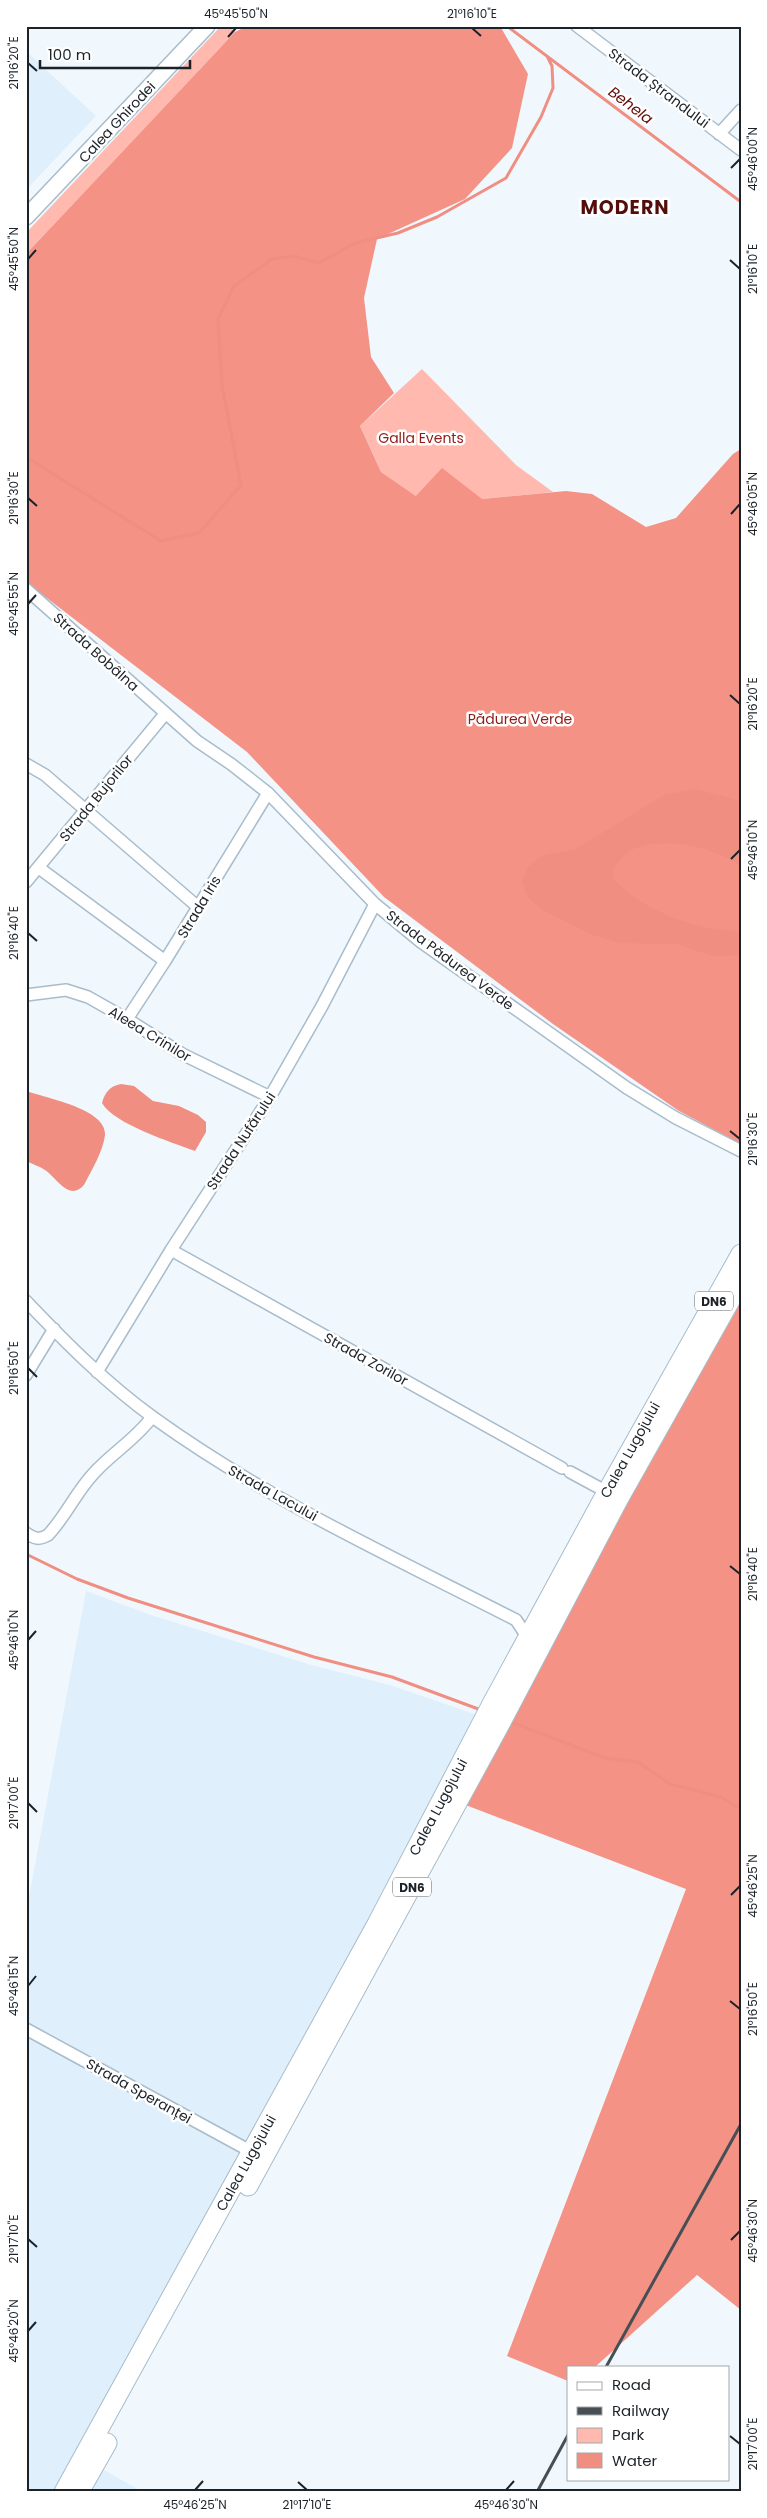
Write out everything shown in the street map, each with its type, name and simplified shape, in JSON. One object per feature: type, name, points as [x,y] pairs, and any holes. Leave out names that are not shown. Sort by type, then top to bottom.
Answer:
[{"type":"main road","name":"Calea Lugojului","points":[[64,2492],[377,1924],[607,1492],[741,1254]]},
{"type":"main road","name":"Calea Lugojului","points":[[79,2492],[347,2008],[619,1498],[741,1281]]},
{"type":"street","name":"Strada Ștrandului","points":[[577,26],[741,150]]},
{"type":"street","name":"Calea Ghirodei","points":[[26,217],[205,27]]},
{"type":"street","points":[[719,134],[741,110]]},
{"type":"street","name":"Strada Bobâlna","points":[[26,589],[165,714]]},
{"type":"street","name":"Strada Pădurea Verde","points":[[165,714],[196,741],[231,764],[268,793],[375,904],[459,970],[627,1088],[676,1118],[741,1151]]},
{"type":"street","name":"Strada Bujorilor","points":[[26,882],[165,714]]},
{"type":"street","points":[[26,764],[44,775],[198,907]]},
{"type":"street","name":"Strada Iris","points":[[127,1018],[165,961],[268,793]]},
{"type":"street","points":[[39,868],[165,961]]},
{"type":"street","name":"Strada Nufărului","points":[[97,1372],[171,1250],[270,1098],[322,1006],[375,904]]},
{"type":"street","name":"Aleea Crinilor","points":[[26,995],[66,990],[88,997],[127,1018],[182,1054],[270,1098]]},
{"type":"street","name":"Strada Zorilor","points":[[171,1250],[607,1492]]},
{"type":"street","name":"Strada Lacului","points":[[26,1301],[97,1372],[152,1417],[220,1463],[270,1492],[516,1620],[528,1638]]},
{"type":"street","points":[[26,1375],[54,1329]]},
{"type":"street","points":[[26,1533],[34,1538],[42,1539],[48,1535],[95,1472],[142,1430],[152,1417]]},
{"type":"street","points":[[516,1620],[540,1616]]},
{"type":"street","name":"Strada Speranței","points":[[26,2029],[252,2152]]},
{"type":"shaded area","points":[[26,51],[96,116],[26,190]]},
{"type":"shaded area","points":[[86,1591],[151,1615],[311,1665],[390,1685],[480,1716],[90,2462],[143,2492],[26,2492],[26,1913]]},
{"type":"green space","points":[[221,26],[229,26],[235,32],[26,254],[26,233]]},
{"type":"green space","name":"Pădurea Verde","points":[[247,26],[500,26],[528,74],[512,148],[465,199],[377,239],[364,298],[371,357],[394,393],[360,426],[381,472],[416,496],[442,468],[482,499],[566,491],[592,494],[646,527],[676,518],[733,454],[741,449],[741,1144],[679,1111],[553,1024],[384,897],[247,752],[26,582],[26,254],[235,32]]},
{"type":"green space","name":"Galla Events","points":[[422,369],[516,465],[553,492],[482,499],[416,496],[381,472],[360,426]]},
{"type":"green space","points":[[741,1242],[741,2310],[697,2275],[596,2366],[567,2366],[567,2381],[507,2356],[686,1889],[450,1799],[480,1716]]},
{"type":"water","points":[[695,789],[741,801],[741,865],[716,853],[688,845],[660,843],[646,845],[627,853],[612,871],[614,880],[641,901],[673,918],[707,928],[741,931],[741,955],[712,956],[676,944],[619,943],[590,934],[546,912],[528,898],[522,881],[527,868],[541,856],[576,849],[664,795]]},
{"type":"water","points":[[121,1084],[134,1086],[153,1101],[179,1106],[198,1115],[206,1122],[206,1132],[195,1151],[144,1132],[108,1111],[102,1103],[105,1096],[108,1090]]},
{"type":"water","points":[[26,1091],[86,1111],[103,1126],[105,1135],[102,1148],[84,1185],[79,1190],[68,1190],[45,1170],[26,1161]]},
{"type":"waterway","name":"Behela","points":[[507,26],[741,202]]},
{"type":"waterway","points":[[26,457],[161,541],[199,533],[241,485],[222,385],[218,319],[234,286],[272,259],[295,256],[319,263],[355,243],[398,233],[437,217],[506,178],[541,117],[553,88],[552,66],[547,56]]},
{"type":"waterway","points":[[26,1554],[77,1579],[128,1598],[314,1657],[392,1677],[481,1710]]},
{"type":"waterway","points":[[511,1722],[605,1758],[638,1762],[670,1784],[721,1797],[741,1809]]},
{"type":"railway","points":[[607,2366],[741,2124]]},
{"type":"railway","points":[[537,2492],[567,2437]]},
{"type":"district","name":"MODERN","points":[[625,207]]}]
